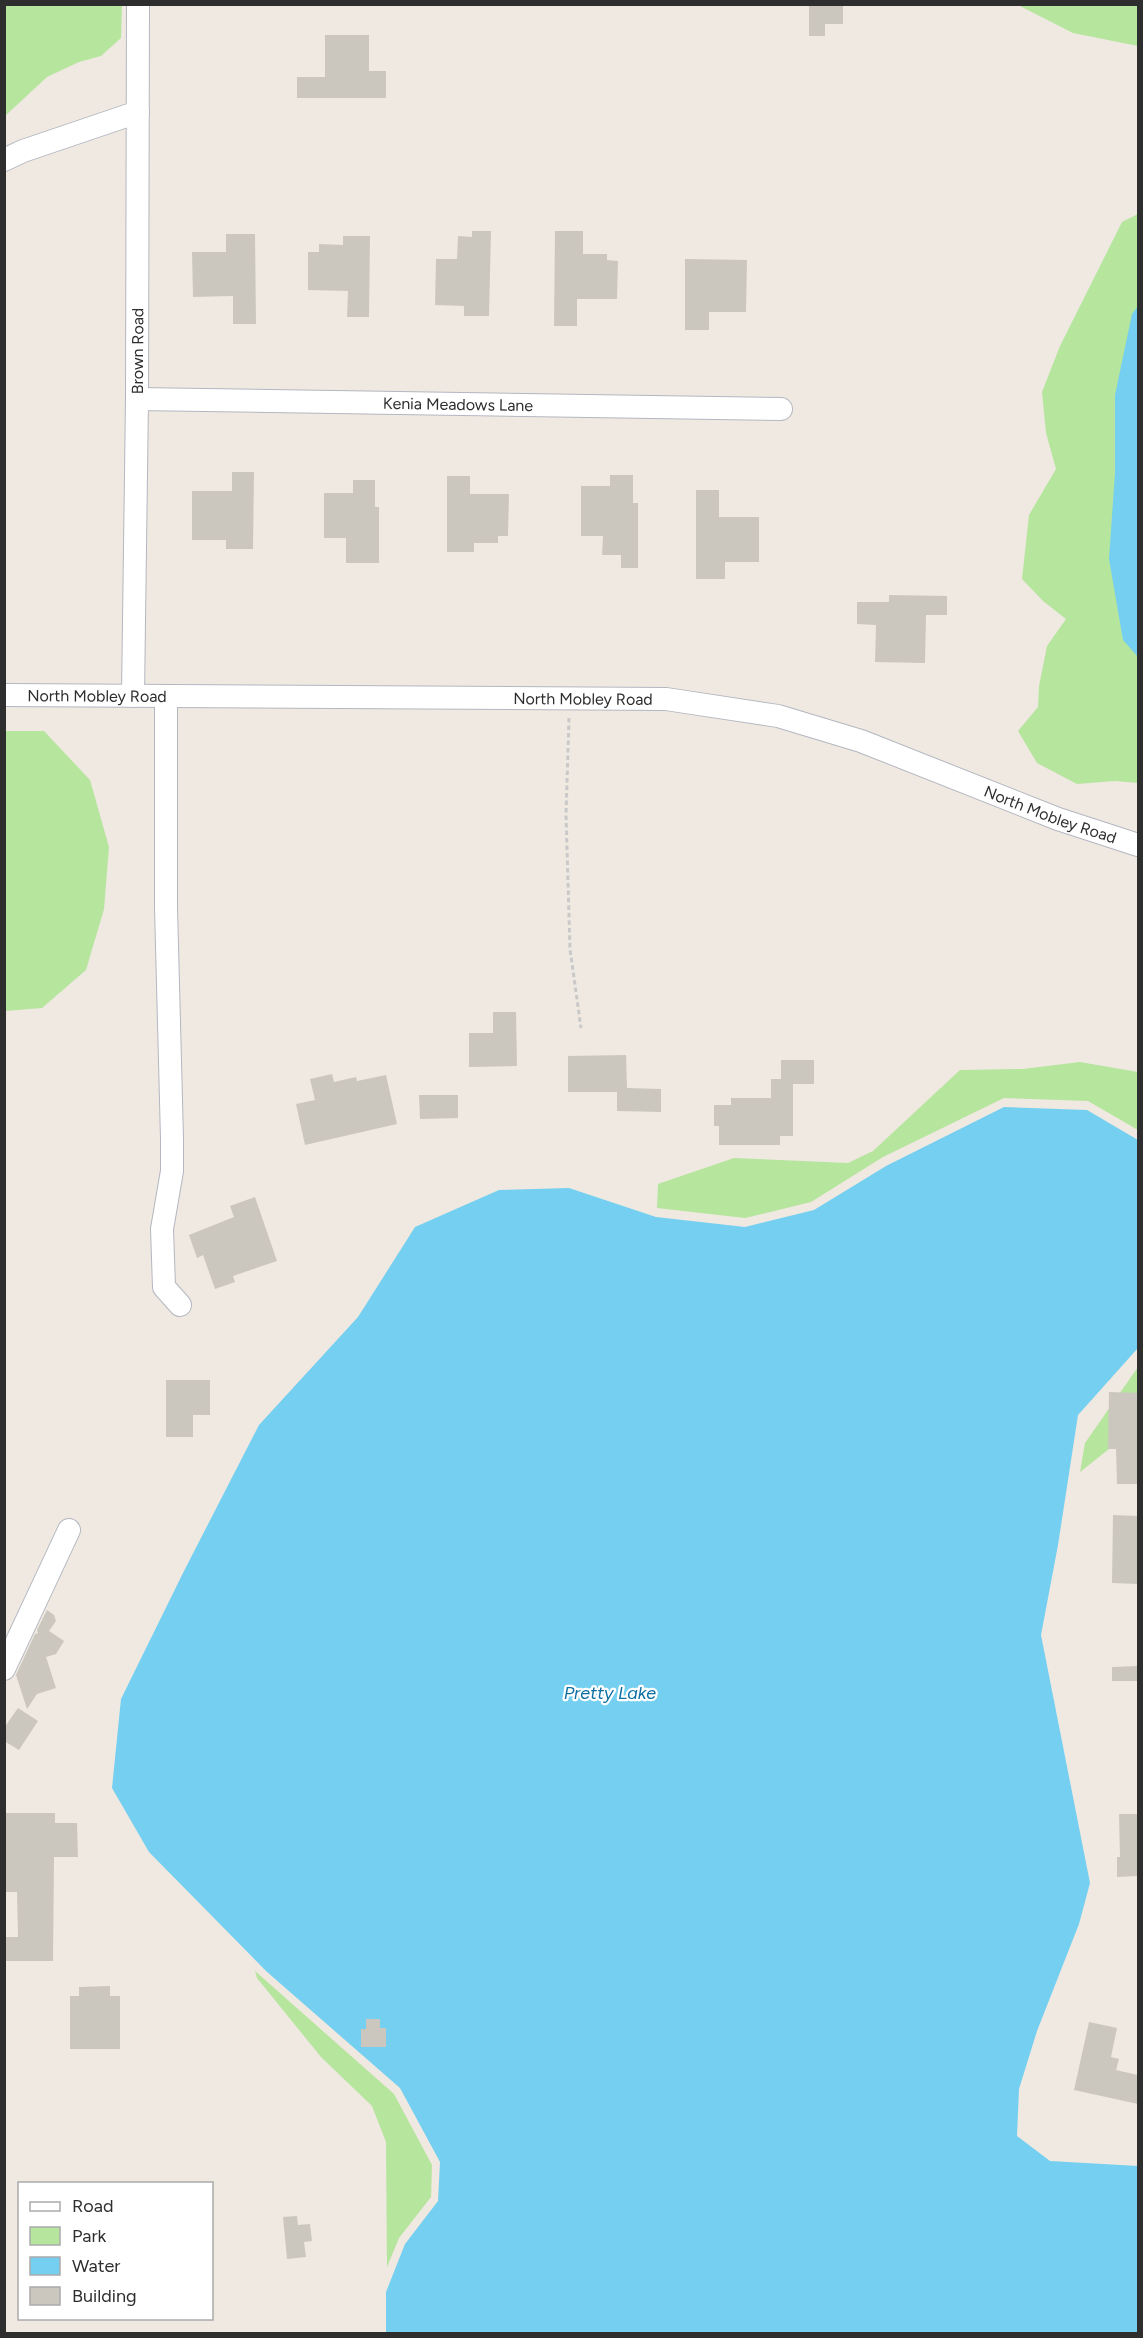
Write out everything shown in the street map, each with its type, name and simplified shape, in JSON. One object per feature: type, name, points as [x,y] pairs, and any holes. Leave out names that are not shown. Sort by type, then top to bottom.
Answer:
[{"type":"street","name":"Brown Road","points":[[133,696],[137,399],[138,4]]},
{"type":"street","points":[[4,160],[23,151],[138,112]]},
{"type":"street","name":"Kenia Meadows Lane","points":[[137,399],[781,409]]},
{"type":"street","name":"North Mobley Road","points":[[4,695],[666,699],[778,716],[861,741],[1058,819],[1138,845]]},
{"type":"street","points":[[166,696],[166,907],[172,1171],[162,1229],[165,1287],[180,1305]]},
{"type":"street","points":[[4,1669],[69,1530]]},
{"type":"path","points":[[569,698],[566,814],[570,949],[581,1028]]},
{"type":"green space","points":[[5,4],[122,5],[121,38],[101,56],[79,62],[47,77],[5,116]]},
{"type":"green space","points":[[1018,5],[1138,5],[1138,46],[1073,33]]},
{"type":"green space","points":[[1138,214],[1138,783],[1115,781],[1077,784],[1037,763],[1018,731],[1038,707],[1039,686],[1047,646],[1066,619],[1043,601],[1022,579],[1029,515],[1056,469],[1046,433],[1042,392],[1060,346],[1122,222]]},
{"type":"green space","points":[[5,731],[44,731],[90,780],[109,847],[104,909],[86,970],[42,1008],[5,1011]]},
{"type":"green space","points":[[1080,1062],[1138,1072],[1138,1130],[1088,1101],[1004,1098],[883,1157],[811,1202],[745,1218],[657,1208],[658,1184],[734,1158],[848,1163],[873,1151],[960,1070],[1023,1069]]},
{"type":"green space","points":[[1138,1367],[1138,1426],[1080,1472],[1085,1443]]},
{"type":"green space","points":[[255,1971],[394,2094],[432,2165],[431,2197],[399,2238],[387,2267],[386,2142],[372,2106],[321,2057],[257,1978]]},
{"type":"water","points":[[1138,306],[1138,657],[1123,640],[1109,559],[1115,473],[1115,395],[1132,314]]},
{"type":"water","name":"Pretty Lake","points":[[1004,1107],[1087,1110],[1138,1140],[1138,1348],[1078,1415],[1058,1545],[1041,1635],[1090,1883],[1079,1924],[1037,2031],[1019,2089],[1017,2136],[1050,2161],[1138,2166],[1138,2333],[386,2333],[386,2292],[405,2244],[438,2201],[440,2162],[400,2088],[266,1971],[149,1852],[112,1788],[121,1699],[184,1571],[259,1425],[358,1317],[415,1227],[499,1190],[569,1188],[656,1217],[745,1227],[814,1210],[886,1166]]},
{"type":"building","points":[[809,4],[843,4],[843,24],[825,24],[825,36],[809,36]]},
{"type":"building","points":[[325,35],[369,35],[369,71],[386,71],[386,98],[297,98],[297,77],[325,77]]},
{"type":"building","points":[[472,231],[491,231],[489,316],[464,316],[464,306],[435,305],[436,259],[457,259],[458,236],[472,237]]},
{"type":"building","points":[[555,231],[583,231],[583,254],[607,254],[607,260],[618,261],[617,299],[577,299],[577,326],[554,326]]},
{"type":"building","points":[[226,234],[255,234],[256,324],[233,324],[233,296],[193,297],[192,252],[226,252]]},
{"type":"building","points":[[343,236],[370,236],[369,317],[347,317],[348,291],[308,290],[308,252],[319,252],[319,244],[343,245]]},
{"type":"building","points":[[685,259],[747,260],[746,312],[709,312],[709,330],[685,330]]},
{"type":"building","points":[[232,472],[254,472],[253,549],[226,549],[226,540],[192,540],[192,491],[232,491]]},
{"type":"building","points":[[610,475],[633,475],[633,503],[638,503],[638,568],[621,568],[621,555],[602,555],[603,536],[581,536],[581,486],[610,486]]},
{"type":"building","points":[[447,476],[470,476],[470,494],[509,494],[508,536],[498,536],[498,543],[474,543],[474,552],[447,552]]},
{"type":"building","points":[[353,480],[375,480],[375,507],[379,507],[379,563],[346,563],[346,538],[324,538],[324,493],[353,493]]},
{"type":"building","points":[[696,490],[719,490],[719,517],[759,517],[759,562],[725,562],[725,579],[696,579]]},
{"type":"building","points":[[889,595],[947,596],[947,615],[926,615],[925,663],[875,662],[876,625],[857,624],[857,602],[889,602]]},
{"type":"building","points":[[493,1012],[516,1012],[517,1066],[469,1067],[469,1033],[493,1033]]},
{"type":"building","points":[[626,1055],[627,1088],[661,1089],[661,1112],[617,1111],[617,1092],[568,1092],[568,1056]]},
{"type":"building","points":[[781,1060],[814,1060],[814,1084],[793,1084],[793,1136],[780,1136],[780,1145],[719,1145],[719,1126],[714,1126],[714,1105],[731,1105],[731,1098],[771,1098],[771,1079],[781,1079]]},
{"type":"building","points":[[332,1074],[334,1082],[356,1077],[357,1081],[386,1075],[397,1124],[305,1145],[296,1104],[315,1100],[310,1079]]},
{"type":"building","points":[[419,1095],[458,1095],[458,1118],[420,1119]]},
{"type":"building","points":[[255,1197],[277,1261],[233,1276],[235,1282],[215,1289],[203,1255],[197,1258],[189,1235],[234,1217],[230,1206]]},
{"type":"building","points":[[166,1380],[210,1380],[210,1415],[193,1415],[193,1437],[166,1437]]},
{"type":"building","points":[[1109,1392],[1138,1393],[1138,1484],[1117,1484],[1116,1449],[1108,1449]]},
{"type":"building","points":[[1113,1515],[1138,1516],[1138,1584],[1112,1583]]},
{"type":"building","points":[[47,1610],[54,1615],[56,1621],[49,1631],[64,1641],[56,1654],[46,1657],[56,1688],[37,1694],[27,1709],[16,1675]]},
{"type":"building","points":[[1138,1666],[1138,1681],[1112,1681],[1112,1667]]},
{"type":"building","points":[[18,1708],[38,1721],[19,1750],[4,1741],[4,1728]]},
{"type":"building","points":[[4,1813],[55,1813],[55,1823],[77,1823],[78,1857],[54,1857],[53,1961],[4,1961],[4,1937],[18,1937],[17,1892],[5,1892]]},
{"type":"building","points":[[1119,1814],[1138,1814],[1138,1876],[1117,1877],[1117,1857],[1120,1857]]},
{"type":"building","points":[[110,1986],[110,1996],[120,1996],[120,2049],[70,2049],[70,1996],[79,1996],[79,1987]]},
{"type":"building","points":[[366,2019],[380,2019],[380,2028],[386,2028],[386,2047],[361,2047],[361,2029],[366,2029]]},
{"type":"building","points":[[1089,2022],[1117,2028],[1111,2057],[1119,2059],[1116,2070],[1138,2075],[1138,2104],[1074,2090]]},
{"type":"building","points":[[297,2216],[298,2225],[310,2224],[312,2241],[304,2242],[306,2257],[287,2259],[283,2217]]}]
